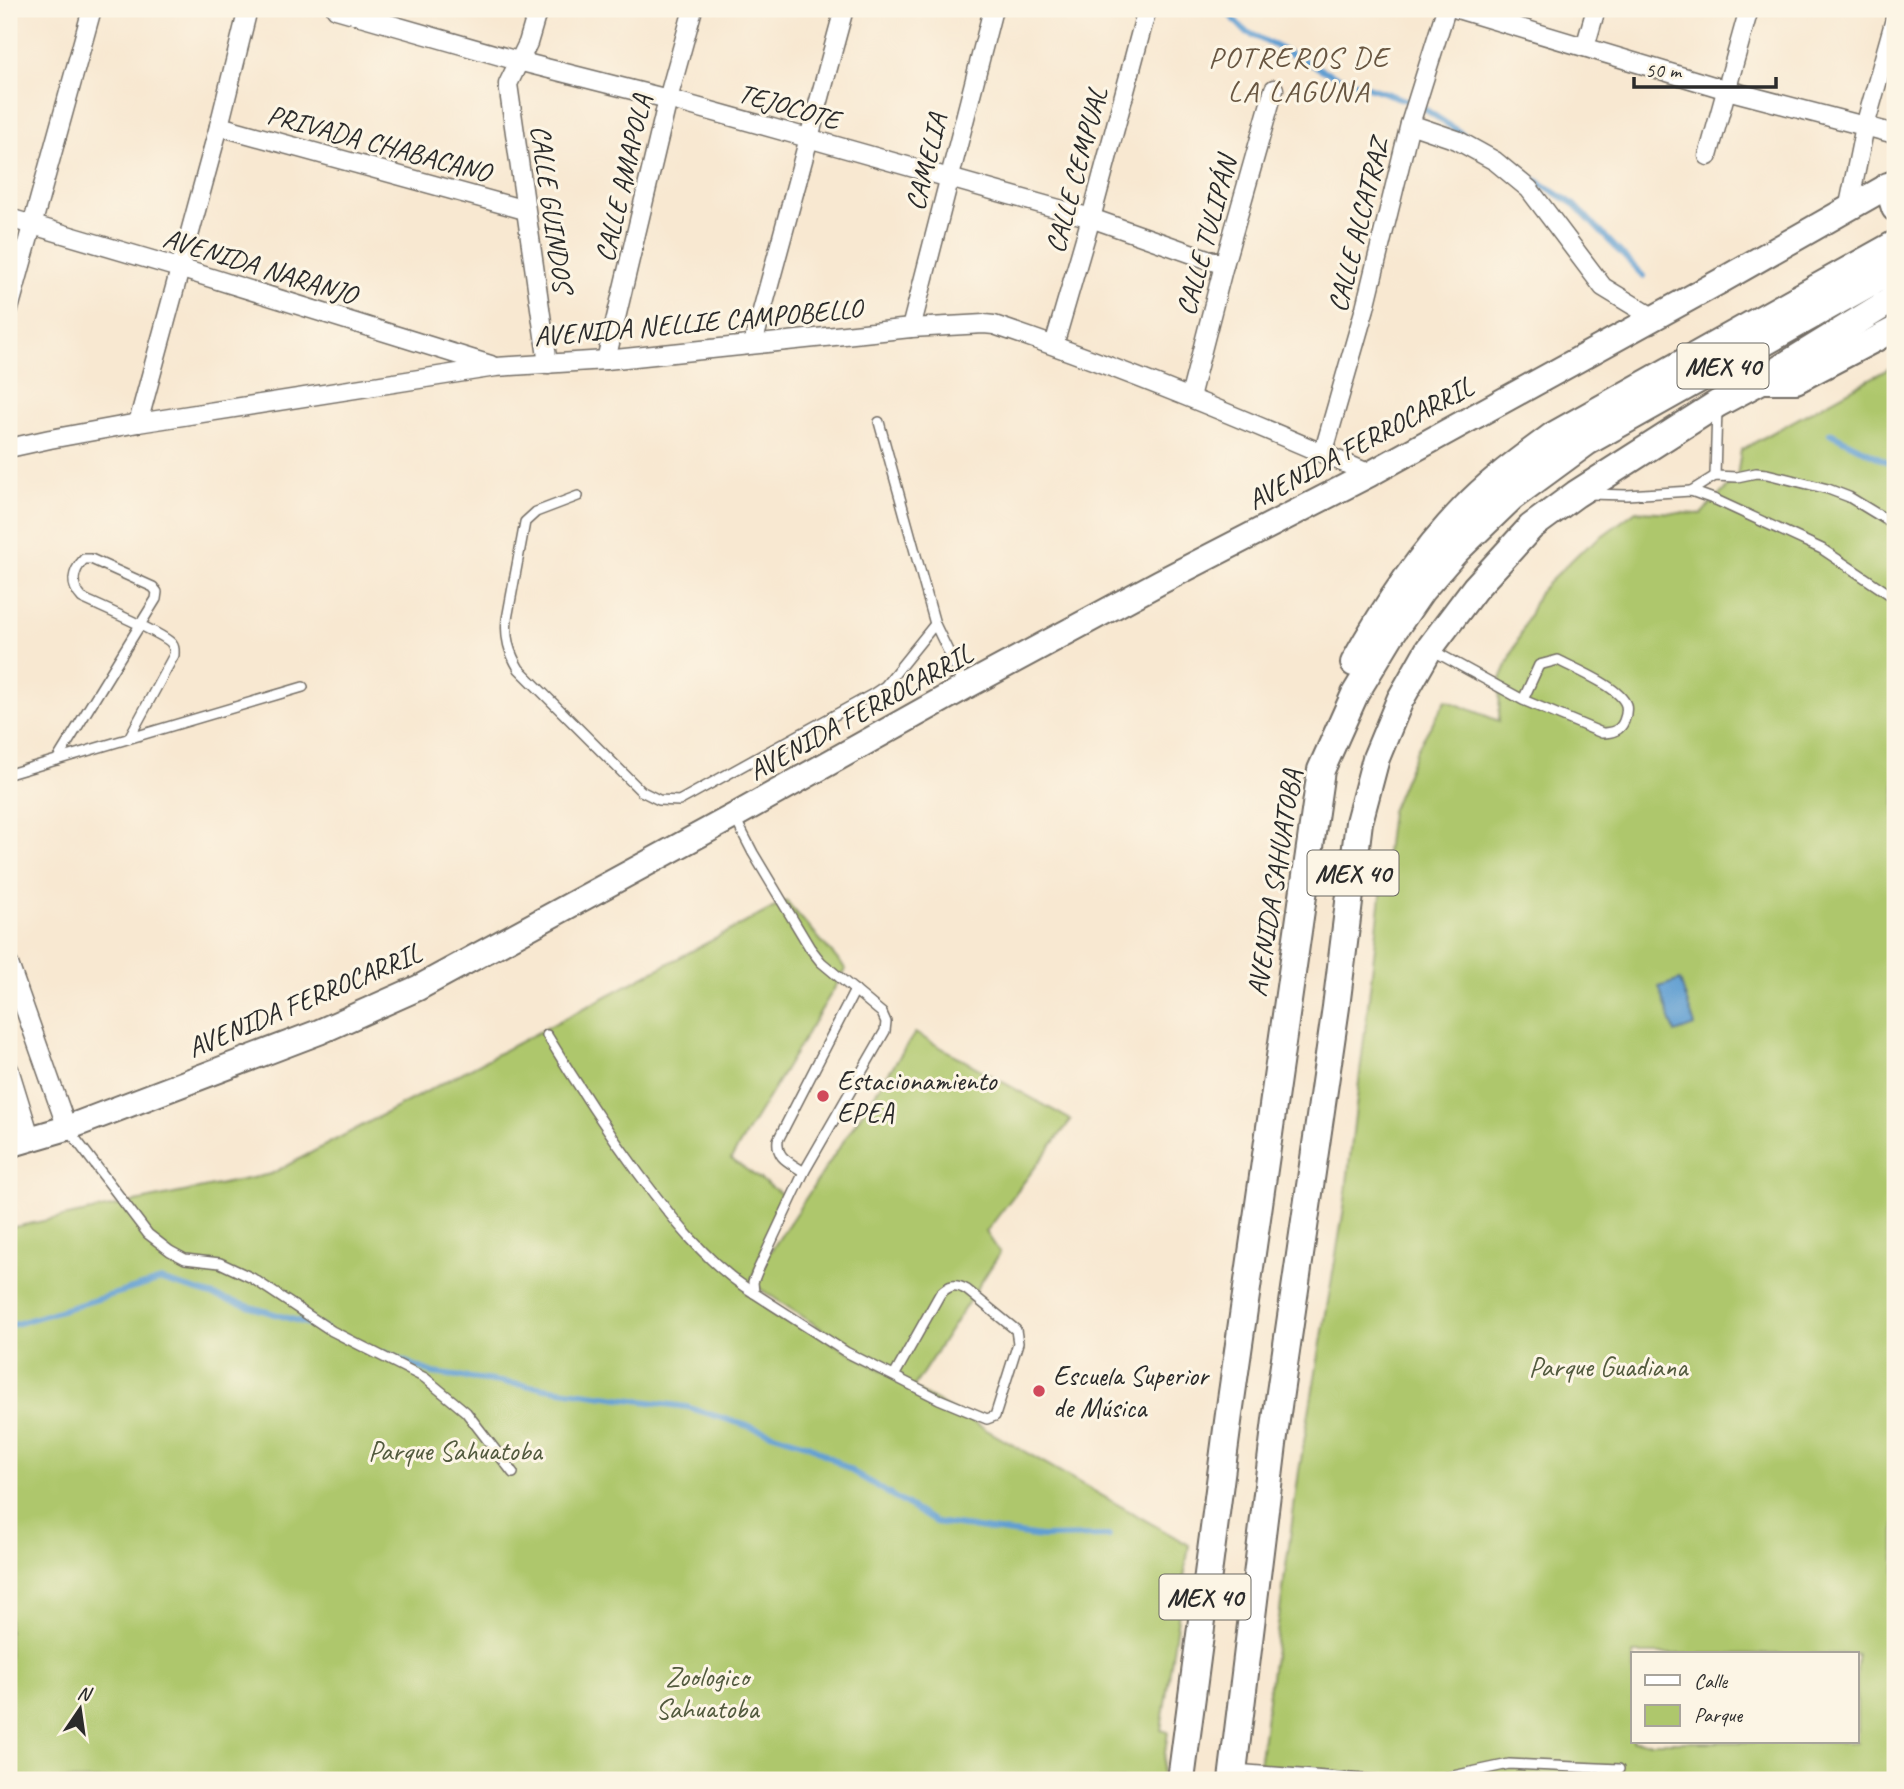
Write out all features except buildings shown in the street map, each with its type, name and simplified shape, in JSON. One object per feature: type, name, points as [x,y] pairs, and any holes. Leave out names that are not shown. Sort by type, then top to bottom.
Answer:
[{"type":"main road","points":[[1321,770],[1324,724],[1340,688],[1374,628],[1419,560],[1464,509],[1507,470],[1555,435],[1895,244]]},
{"type":"main road","name":"AVENIDA SAHUATOBA","points":[[1181,1780],[1243,1313],[1321,770],[1355,694],[1421,591],[1455,552],[1512,497],[1587,442],[1895,269]]},
{"type":"main road","name":"MEX 40","points":[[1233,1774],[1276,1420],[1360,821],[1377,758],[1395,711],[1429,649],[1475,588],[1531,527],[1576,494],[1717,404],[1895,298]]},
{"type":"street","points":[[9,309],[92,9]]},
{"type":"street","points":[[138,423],[248,9]]},
{"type":"street","name":"TEJOCOTE","points":[[336,9],[389,16],[518,61],[668,99],[1091,218],[1224,265]]},
{"type":"street","name":"CALLE GUINDOS","points":[[538,9],[528,43],[508,84],[548,364]]},
{"type":"street","name":"CALLE AMAPOLA","points":[[606,360],[668,99],[693,9]]},
{"type":"street","points":[[753,344],[844,9]]},
{"type":"street","name":"CAMELIA","points":[[911,328],[993,9]]},
{"type":"street","name":"CALLE CEMPUAL","points":[[1054,345],[1147,9]]},
{"type":"street","name":"CALLE ALCATRAZ","points":[[1323,454],[1365,308],[1410,124],[1446,9]]},
{"type":"street","points":[[1457,9],[1727,90],[1895,134]]},
{"type":"street","points":[[1585,47],[1596,9]]},
{"type":"street","points":[[1709,156],[1749,9]]},
{"type":"street","points":[[1848,210],[1865,126],[1895,19]]},
{"type":"street","name":"CALLE TULIPÁN","points":[[1190,397],[1274,89]]},
{"type":"street","points":[[1410,124],[1457,140],[1495,161],[1529,189],[1603,287],[1654,318]]},
{"type":"street","name":"PRIVADA CHABACANO","points":[[219,126],[525,210]]},
{"type":"street","points":[[1848,210],[1893,192]]},
{"type":"street","name":"AVENIDA FERROCARRIL","points":[[20,1143],[67,1128],[320,1032],[418,988],[965,687],[1160,582],[1370,474],[1848,210]]},
{"type":"street","name":"AVENIDA NARANJO","points":[[9,218],[496,367]]},
{"type":"street","name":"AVENIDA NELLIE CAMPOBELLO","points":[[9,449],[138,423],[496,367],[606,360],[911,328],[994,325],[1190,397],[1370,474]]},
{"type":"street","points":[[1760,380],[1796,381],[1895,329]]},
{"type":"street","points":[[9,964],[67,1128]]},
{"type":"street","points":[[9,1069],[20,1143]]},
{"type":"lane","points":[[1715,476],[1717,404]]},
{"type":"lane","points":[[879,422],[935,624],[965,687]]},
{"type":"lane","points":[[1690,491],[1715,476],[1767,474],[1828,489],[1895,525]]},
{"type":"lane","points":[[1576,494],[1627,495],[1690,491],[1716,500],[1822,549],[1895,598]]},
{"type":"lane","points":[[579,496],[536,512],[525,522],[507,619],[508,646],[519,668],[641,791],[659,800],[678,801],[873,694],[885,686],[935,624]]},
{"type":"lane","points":[[57,760],[141,625],[156,599],[157,592],[153,587],[91,559],[84,559],[73,583],[82,598],[141,625],[171,641],[174,647],[174,654],[129,738]]},
{"type":"lane","points":[[1429,649],[1523,700],[1602,733],[1613,733],[1622,725],[1626,714],[1625,704],[1618,692],[1558,660],[1539,665],[1523,700]]},
{"type":"lane","points":[[10,771],[57,760],[303,687]]},
{"type":"lane","points":[[734,816],[810,948],[821,962],[882,1013],[886,1022],[885,1031],[804,1172],[755,1275],[754,1293]]},
{"type":"lane","points":[[804,1172],[780,1156],[777,1149],[778,1140],[855,990]]},
{"type":"lane","points":[[547,1035],[582,1092],[664,1208],[738,1283],[846,1352],[939,1399],[987,1419],[995,1416],[1018,1343],[1018,1334],[967,1290],[960,1286],[946,1287],[894,1376]]},
{"type":"lane","points":[[67,1128],[148,1234],[185,1259],[220,1264],[252,1278],[332,1331],[425,1378],[466,1412],[513,1473]]},
{"type":"lane","points":[[1434,1780],[1509,1765],[1619,1769]]},
{"type":"lane","points":[[1233,1774],[1377,1780]]},
{"type":"green space","name":"Parque Guadiana","points":[[1895,365],[1895,1780],[1257,1780],[1299,1471],[1344,1208],[1391,811],[1417,749],[1446,700],[1499,721],[1500,681],[1539,592],[1580,552],[1636,511],[1701,514],[1737,477],[1741,450]]},
{"type":"green space","name":"Parque Sahuatoba","points":[[786,901],[846,969],[731,1159],[783,1195],[751,1281],[915,1033],[1071,1120],[986,1232],[1000,1253],[913,1388],[1189,1545],[1161,1730],[1168,1732],[1161,1780],[9,1780],[9,1228],[271,1174]],"holes":[[[751,1283],[891,1374],[746,1293]]]},
{"type":"water","points":[[1680,980],[1695,1026],[1675,1033],[1659,987]]},
{"type":"waterway","points":[[1224,9],[1245,31],[1333,75],[1417,104],[1464,135]]},
{"type":"waterway","points":[[1512,165],[1575,205],[1643,276]]},
{"type":"waterway","points":[[1830,433],[1895,466]]},
{"type":"waterway","points":[[9,1326],[161,1280],[325,1329]]},
{"type":"waterway","points":[[384,1353],[433,1373],[687,1407],[809,1445],[935,1522],[1041,1537],[1109,1536]]},
{"type":"place","name":"Estacionamiento EPEA","points":[[823,1096]]},
{"type":"place","name":"Escuela Superior de Música","points":[[1039,1391]]},
{"type":"district","name":"POTREROS DE LA LAGUNA","points":[[1299,74]]},
{"type":"park label","name":"Zoologico Sahuatoba","points":[[707,1692]]}]
